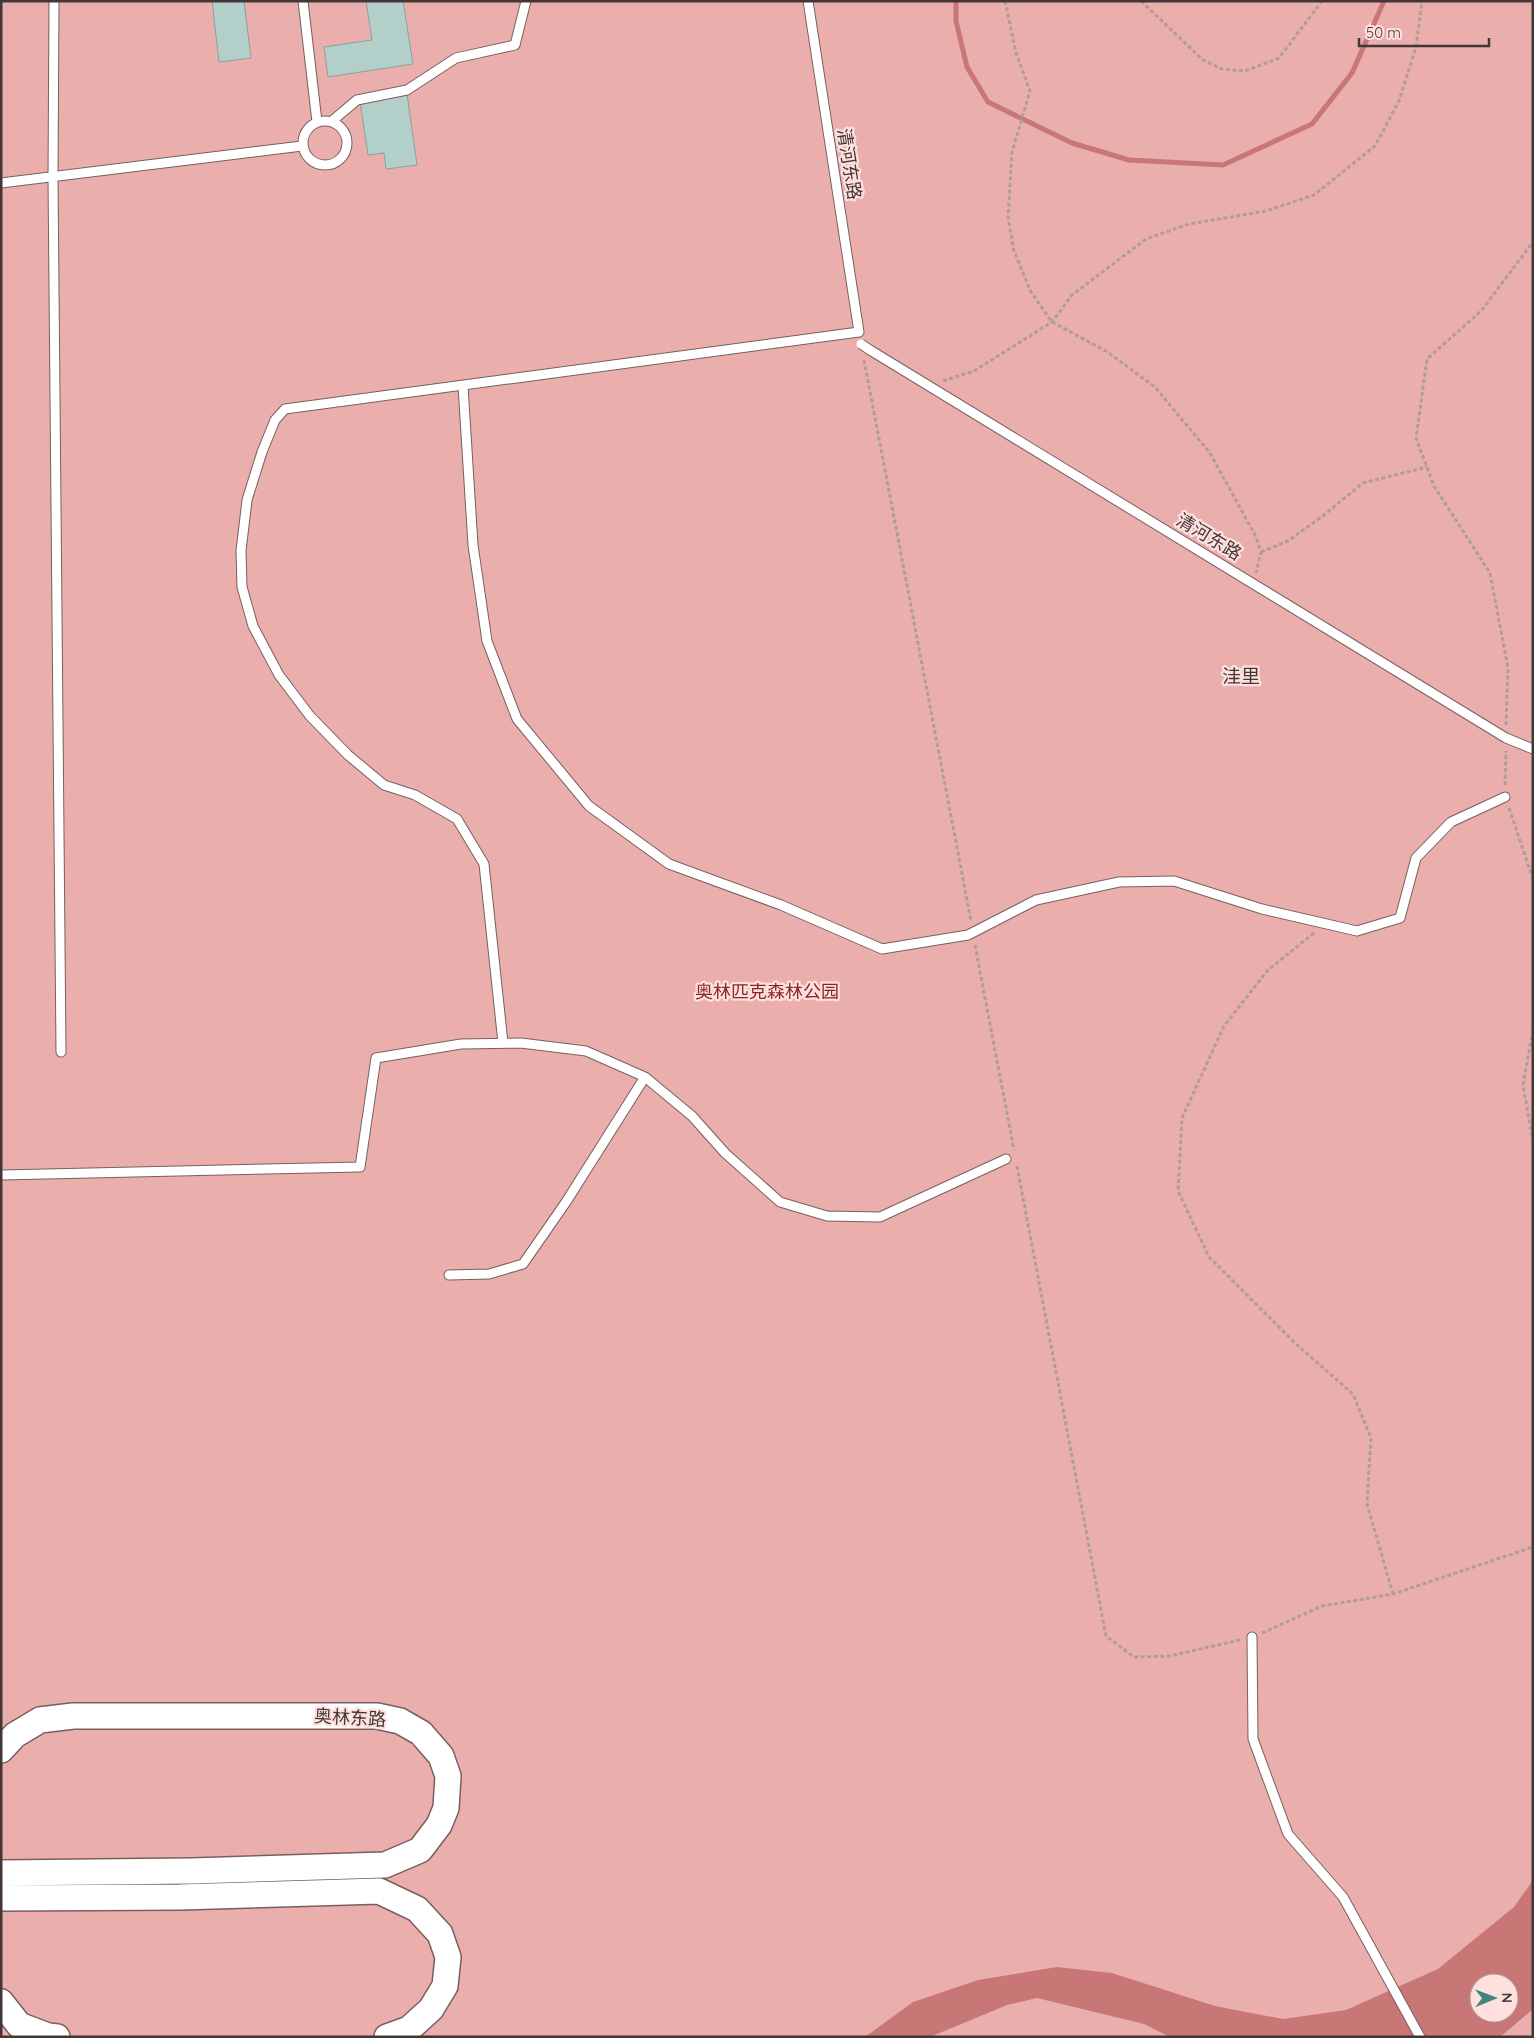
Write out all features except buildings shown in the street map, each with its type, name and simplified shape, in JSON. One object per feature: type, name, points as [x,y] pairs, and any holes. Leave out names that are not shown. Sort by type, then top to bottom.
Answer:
[{"type":"main road","name":"奥林东路","points":[[1,1750],[15,1735],[40,1720],[73,1716],[377,1716],[400,1721],[421,1733],[441,1756],[448,1776],[446,1808],[439,1825],[420,1850],[385,1865],[192,1871],[1,1873]]},
{"type":"main road","points":[[1,1898],[180,1897],[379,1891],[417,1909],[440,1934],[448,1957],[445,1986],[431,2009],[409,2030],[387,2037]]},
{"type":"main road","points":[[1,2002],[19,2025],[48,2036],[57,2037]]},
{"type":"lane","points":[[54,1],[53,178],[61,1052]]},
{"type":"lane","points":[[303,1],[317,122]]},
{"type":"lane","points":[[332,122],[357,100],[407,90],[456,58],[515,45],[526,1]]},
{"type":"lane","name":"清河东路","points":[[808,1],[859,332]]},
{"type":"lane","points":[[324,120],[332,122],[343,130],[347,144],[346,151],[336,162],[329,165],[315,163],[309,159],[302,146],[305,132],[317,122],[324,120]]},
{"type":"lane","points":[[1,183],[302,146]]},
{"type":"lane","points":[[502,1043],[484,864],[457,819],[415,795],[384,785],[348,755],[310,716],[279,675],[253,626],[242,587],[241,551],[247,500],[262,452],[275,420],[285,409],[859,332]]},
{"type":"lane","name":"清河东路","points":[[861,344],[1506,738],[1533,749]]},
{"type":"lane","points":[[463,386],[473,545],[487,640],[516,719],[590,806],[669,864],[781,905],[882,948],[968,936],[1036,900],[1119,882],[1174,881],[1262,908],[1357,931],[1400,918],[1416,858],[1450,822],[1505,797]]},
{"type":"lane","points":[[1,1175],[360,1167],[376,1058],[462,1044],[502,1043],[521,1043],[586,1051],[645,1077],[692,1116],[725,1153],[780,1202],[827,1216],[880,1218],[1006,1160]]},
{"type":"lane","points":[[449,1275],[489,1274],[523,1264],[566,1202],[645,1077]]},
{"type":"lane","points":[[1252,1637],[1253,1739],[1288,1834],[1343,1897],[1420,2037]]},
{"type":"path","points":[[1005,1],[1016,53],[1030,91],[1012,152],[1008,218],[1014,251],[1031,292],[1052,322],[1106,351],[1155,387],[1210,453],[1255,535],[1261,552],[1254,583]]},
{"type":"path","points":[[1141,1],[1203,60],[1222,69],[1245,71],[1279,58],[1322,1]]},
{"type":"path","points":[[929,385],[974,371],[1052,322],[1072,295],[1146,239],[1190,224],[1266,211],[1314,194],[1374,146],[1399,101],[1416,47],[1422,1]]},
{"type":"path","points":[[1533,242],[1481,311],[1427,360],[1416,438],[1434,486],[1490,573],[1508,668],[1505,797],[1533,880]]},
{"type":"path","points":[[859,332],[1106,1636],[1134,1657],[1169,1656],[1252,1637],[1322,1606],[1393,1594],[1533,1547]]},
{"type":"path","points":[[1261,552],[1288,540],[1324,516],[1363,483],[1427,467]]},
{"type":"path","points":[[1326,923],[1267,971],[1224,1026],[1182,1118],[1178,1191],[1209,1257],[1296,1344],[1353,1394],[1371,1438],[1367,1504],[1393,1594]]},
{"type":"path","points":[[1533,1030],[1523,1085],[1533,1141]]},
{"type":"green space","name":"奥林匹克森林公园","points":[[1,1],[1533,1],[1533,2037],[1,2037]]},
{"type":"shaded area","points":[[1533,1879],[1533,2009],[1519,2021],[1519,1973],[1469,1973],[1469,2023],[1516,2023],[1500,2037],[1170,2037],[1144,2024],[1037,1998],[1007,2005],[930,2037],[865,2037],[913,2002],[978,1980],[1057,1967],[1112,1973],[1215,2006],[1283,2019],[1346,2010],[1438,1969],[1514,1907]]},
{"type":"waterway","points":[[956,1],[956,21],[967,67],[988,102],[1072,143],[1129,160],[1223,165],[1312,124],[1352,73],[1384,1]]},
{"type":"district","name":"洼里","points":[[1241,676]]}]
